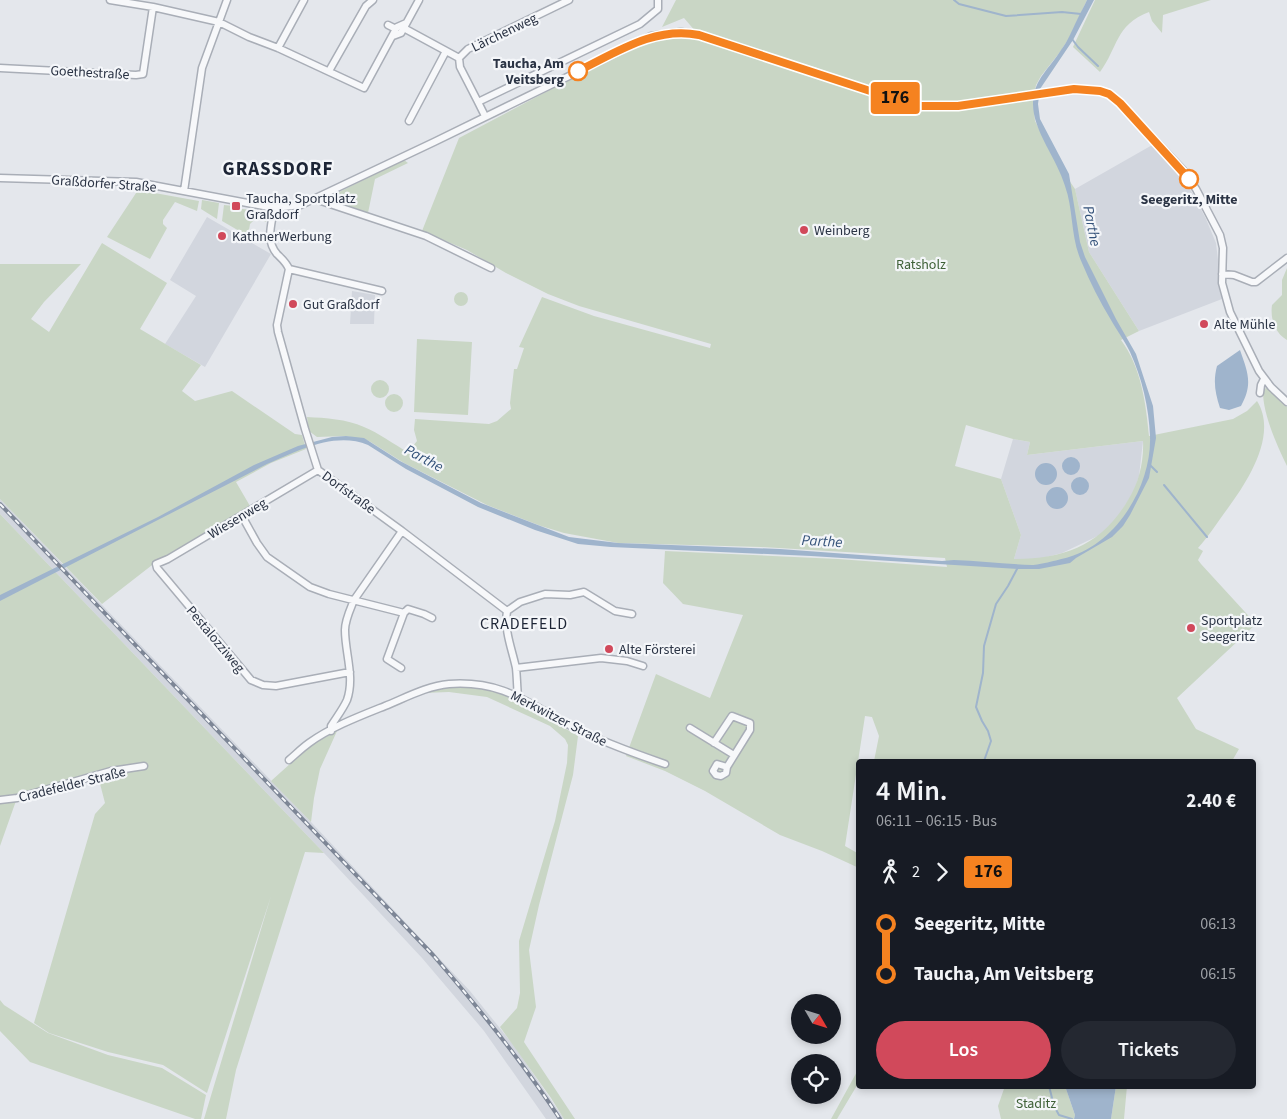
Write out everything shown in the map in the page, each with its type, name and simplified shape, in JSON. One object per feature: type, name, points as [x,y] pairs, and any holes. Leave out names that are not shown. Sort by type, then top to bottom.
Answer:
[{"type":"street","points":[[110,0],[153,7],[219,22],[364,88],[419,0]]},
{"type":"street","points":[[184,191],[202,68],[227,0]]},
{"type":"street","points":[[278,48],[304,0]]},
{"type":"street","points":[[329,71],[366,6],[373,0]]},
{"type":"street","name":"Lärchenweg","points":[[478,102],[460,67],[459,58],[468,49],[568,0]]},
{"type":"street","points":[[485,116],[478,102],[640,24],[658,9],[658,0]]},
{"type":"street","name":"Goethestraße","points":[[0,68],[143,74],[153,7]]},
{"type":"street","points":[[388,25],[400,28],[459,58]]},
{"type":"street","name":"Graßdorfer Straße","points":[[0,178],[136,182],[274,208],[301,205],[651,36],[681,32],[699,35],[916,106],[958,106],[1074,89],[1087,89],[1109,94],[1120,103],[1183,170],[1196,189],[1220,234],[1223,248],[1222,274],[1225,296],[1230,312],[1264,380],[1287,402]]},
{"type":"street","points":[[409,121],[446,51]]},
{"type":"street","points":[[315,199],[426,236],[492,268]]},
{"type":"street","points":[[274,208],[270,242],[289,269],[382,291]]},
{"type":"street","points":[[1222,274],[1234,275],[1256,282],[1287,258]]},
{"type":"street","name":"Dorfstraße","points":[[289,269],[277,325],[278,332],[318,470],[402,530],[506,611]]},
{"type":"street","points":[[1260,393],[1264,380]]},
{"type":"street","name":"Wiesenweg","points":[[156,564],[168,560],[318,470]]},
{"type":"street","points":[[242,516],[257,544],[267,557],[310,587],[404,613]]},
{"type":"street","points":[[331,731],[331,726],[347,700],[350,672],[345,630],[348,613],[354,600],[402,530]]},
{"type":"street","name":"Pestalozziweg","points":[[156,564],[157,568],[251,680],[263,685],[276,686],[350,672]]},
{"type":"street","points":[[518,696],[516,668],[506,632],[506,611],[520,602],[546,594],[584,592],[615,611],[632,614]]},
{"type":"street","points":[[401,668],[387,659],[404,613],[408,609],[432,618]]},
{"type":"street","points":[[516,668],[601,658],[627,661],[643,666]]},
{"type":"street","name":"Merkwitzer Straße","points":[[289,760],[309,742],[427,689],[448,684],[466,684],[495,688],[518,696],[572,727],[610,744],[664,764]]},
{"type":"street","points":[[714,743],[732,716],[750,723],[750,730],[727,767]]},
{"type":"street","points":[[690,728],[734,755]]},
{"type":"street","name":"Cradefelder Straße","points":[[0,800],[17,798],[111,771],[144,766]]},
{"type":"shaded area","points":[[1154,144],[1175,167],[1193,194],[1206,219],[1216,243],[1218,285],[1222,299],[1139,331],[1089,252],[1075,189]]},
{"type":"shaded area","points":[[207,217],[271,254],[205,367],[165,344],[196,296],[170,280]]},
{"type":"shaded area","points":[[352,291],[375,295],[374,324],[350,324]]},
{"type":"shaded area","points":[[1013,439],[1030,442],[1027,455],[1143,441],[1139,476],[1134,491],[1115,521],[1102,534],[1062,553],[1039,559],[1014,559],[1021,535],[1001,479]]},
{"type":"shaded area","points":[[0,499],[311,822],[470,991],[515,1047],[564,1119],[546,1119],[484,1031],[422,958],[0,514]]},
{"type":"green space","name":"Ratsholz","points":[[676,0],[1087,0],[1069,38],[1036,85],[1033,102],[1035,121],[1054,158],[1075,189],[1089,252],[1139,331],[1121,340],[1138,374],[1144,398],[1149,436],[1233,419],[1247,411],[1257,401],[1263,414],[1262,442],[1252,471],[1236,497],[1198,548],[1203,551],[1198,560],[1201,564],[1256,624],[1177,698],[1196,729],[1239,749],[1233,759],[874,759],[879,736],[872,717],[865,716],[858,759],[856,759],[856,774],[845,846],[856,852],[856,867],[780,835],[705,791],[665,771],[626,756],[656,674],[710,698],[743,615],[683,604],[663,583],[665,551],[838,559],[947,567],[945,558],[761,547],[618,543],[564,533],[487,505],[404,463],[369,441],[346,436],[317,437],[309,431],[307,417],[329,418],[370,429],[408,452],[417,441],[414,430],[415,419],[489,424],[497,421],[511,409],[514,369],[517,369],[524,348],[519,347],[542,297],[594,316],[710,348],[711,344],[579,306],[548,294],[506,273],[467,250],[422,231],[459,138],[597,65],[644,43],[667,37],[696,38],[815,74],[817,68],[696,32],[684,18],[662,27]],"holes":[[[966,425],[1030,442],[1027,455],[1143,441],[1142,464],[1132,493],[1118,515],[1094,538],[1065,552],[1049,556],[1014,559],[1021,535],[1001,479],[955,466]]]},
{"type":"green space","points":[[1095,0],[1211,0],[1163,15],[1162,33],[1152,21],[1149,12],[1138,17],[1123,30],[1100,72],[1073,47]]},
{"type":"green space","points":[[404,160],[408,163],[375,179],[368,213],[333,202],[332,198],[337,193]]},
{"type":"green space","points":[[138,190],[199,201],[197,211],[175,202],[163,220],[163,224],[167,228],[150,259],[107,237]]},
{"type":"green space","points":[[202,200],[219,203],[217,219],[201,209]]},
{"type":"green space","points":[[224,205],[261,211],[267,217],[266,222],[256,218],[250,224],[248,236],[222,221]]},
{"type":"green space","points":[[102,243],[167,283],[140,329],[201,365],[182,391],[195,401],[232,391],[295,434],[302,435],[306,449],[271,463],[236,482],[250,506],[156,562],[102,604],[0,499],[0,264],[81,264],[44,302],[31,319],[49,332]]},
{"type":"green space","points":[[1287,268],[1287,340],[1276,330],[1272,305],[1282,295],[1282,280]]},
{"type":"green space","points":[[458,292],[464,292],[468,299],[464,306],[458,306],[454,302],[454,296]]},
{"type":"green space","points":[[417,339],[472,342],[468,415],[414,412]]},
{"type":"green space","points":[[380,380],[386,383],[389,389],[386,395],[380,398],[374,395],[371,389],[374,383]]},
{"type":"green space","points":[[1267,388],[1287,407],[1287,466],[1275,439],[1265,408],[1263,389]]},
{"type":"green space","points":[[394,394],[400,397],[403,403],[400,409],[394,412],[388,409],[385,403],[388,397]]},
{"type":"green space","points":[[0,514],[324,853],[305,852],[236,1070],[226,1119],[204,1119],[271,896],[207,1093],[163,1065],[108,1052],[49,1033],[34,1023],[95,814],[105,803],[98,776],[17,798],[0,846]]},
{"type":"green space","points":[[457,686],[489,690],[517,700],[578,736],[573,775],[529,950],[536,1007],[524,1042],[575,1119],[564,1119],[500,1027],[517,1008],[520,993],[519,941],[555,821],[567,763],[568,745],[565,739],[550,726],[487,697],[449,692],[423,693]]},
{"type":"green space","points":[[337,731],[320,769],[311,822],[271,781],[311,745]]},
{"type":"green space","points":[[0,1000],[4,1005],[48,1033],[108,1055],[162,1068],[206,1095],[201,1119],[195,1119],[30,1062],[0,1031]]},
{"type":"green space","points":[[856,1073],[856,1087],[837,1119],[831,1119],[841,1104]]},
{"type":"green space","name":"Staditz","points":[[1004,1089],[1066,1089],[1075,1115],[1074,1119],[1001,1119],[998,1106]]},
{"type":"green space","points":[[1116,1089],[1127,1089],[1124,1119],[1111,1119]]},
{"type":"water","points":[[1087,0],[1094,0],[1073,40],[1040,89],[1038,104],[1040,119],[1069,174],[1080,242],[1085,257],[1136,354],[1153,406],[1156,438],[1149,478],[1123,526],[1112,537],[1070,563],[1039,569],[1018,569],[578,544],[535,530],[478,507],[406,469],[368,445],[343,440],[316,444],[267,464],[0,601],[0,595],[158,517],[254,465],[298,446],[332,437],[346,436],[364,438],[400,461],[481,503],[569,537],[618,543],[780,549],[942,561],[954,560],[1032,565],[1069,557],[1086,550],[1102,539],[1128,510],[1145,474],[1150,436],[1146,404],[1138,372],[1128,348],[1099,299],[1078,253],[1068,195],[1036,123],[1034,112],[1034,94],[1039,80],[1066,43]]},
{"type":"water","points":[[1240,350],[1248,378],[1245,398],[1241,406],[1229,410],[1220,408],[1215,387],[1217,366]]},
{"type":"water","points":[[1071,457],[1077,460],[1080,466],[1077,472],[1071,475],[1065,472],[1062,466],[1065,460]]},
{"type":"water","points":[[1046,463],[1054,466],[1057,474],[1054,482],[1046,485],[1038,482],[1035,474],[1038,466]]},
{"type":"water","points":[[1080,477],[1086,480],[1089,486],[1086,492],[1080,495],[1074,492],[1071,486],[1074,480]]},
{"type":"water","points":[[1057,487],[1065,490],[1068,498],[1065,506],[1057,509],[1049,506],[1046,498],[1049,490]]},
{"type":"water","points":[[1066,1089],[1116,1089],[1111,1119],[1074,1119],[1075,1115]]},
{"type":"waterway","points":[[954,0],[959,4],[1006,16],[1062,12],[1081,14]]},
{"type":"waterway","points":[[1072,39],[1098,66]]},
{"type":"waterway","points":[[1150,465],[1157,472]]},
{"type":"waterway","points":[[1164,485],[1207,537]]},
{"type":"waterway","points":[[985,759],[991,741],[976,707],[983,673],[984,646],[996,604],[1017,569]]},
{"type":"waterway","points":[[1050,1089],[1054,1106],[1059,1115],[1072,1119]]},
{"type":"railway","points":[[0,504],[433,955],[499,1035],[560,1119]]},
{"type":"bus line","name":"176","points":[[578,71],[651,36],[681,32],[699,35],[916,106],[958,106],[1074,89],[1100,91],[1109,94],[1120,103],[1183,170],[1189,179]]},
{"type":"place","name":"Taucha, Am Veitsberg","points":[[578,71]]},
{"type":"place","name":"Seegeritz, Mitte","points":[[1189,179]]},
{"type":"place","name":"Taucha, Sportplatz Graßdorf","points":[[236,206]]},
{"type":"place","name":"Weinberg","points":[[804,230]]},
{"type":"place","name":"KathnerWerbung","points":[[222,236]]},
{"type":"place","name":"Gut Graßdorf","points":[[293,304]]},
{"type":"place","name":"Alte Mühle","points":[[1204,324]]},
{"type":"place","name":"Sportplatz Seegeritz","points":[[1191,628]]},
{"type":"place","name":"Alte Försterei","points":[[609,649]]},
{"type":"district","name":"GRASSDORF","points":[[278,168]]},
{"type":"district","name":"CRADEFELD","points":[[524,623]]},
{"type":"water label","name":"Parthe","points":[[1092,226]]},
{"type":"water label","name":"Parthe","points":[[424,458]]},
{"type":"water label","name":"Parthe","points":[[822,541]]}]
